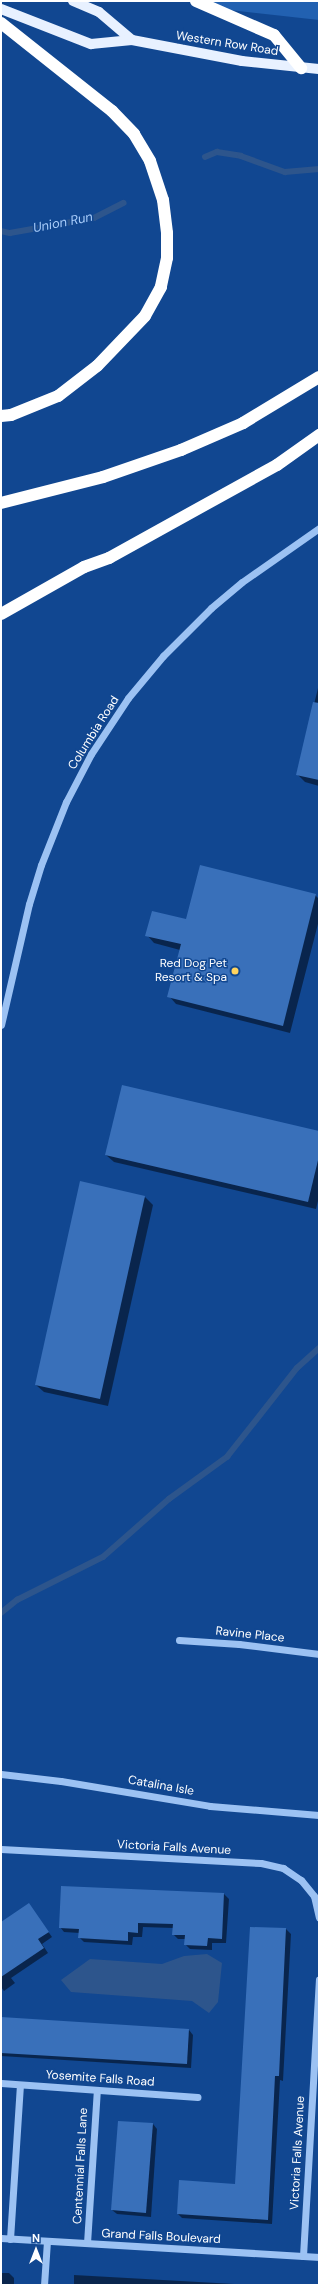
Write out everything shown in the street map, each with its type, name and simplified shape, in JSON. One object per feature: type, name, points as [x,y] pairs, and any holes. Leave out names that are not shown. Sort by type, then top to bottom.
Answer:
[{"type":"highway","points":[[196,1],[274,35],[302,68]]},
{"type":"highway","points":[[1,23],[112,111],[134,134],[150,161],[163,200],[167,233],[167,258],[161,287],[145,316],[97,366],[58,396],[11,415],[1,416]]},
{"type":"highway","points":[[1,503],[103,477],[181,450],[244,423],[319,377]]},
{"type":"highway","points":[[1,614],[84,566],[109,558],[277,465],[319,435]]},
{"type":"main road","name":"Western Row Road","points":[[73,1],[99,12],[132,40]]},
{"type":"main road","name":"Western Row Road","points":[[1,9],[91,44],[132,40],[205,55],[319,69]]},
{"type":"street","name":"Columbia Road","points":[[1,1025],[29,904],[41,865],[66,802],[91,754],[128,698],[168,651],[242,582],[319,528]]},
{"type":"street","name":"Ravine Place","points":[[179,1640],[239,1644],[319,1654]]},
{"type":"street","name":"Catalina Isle","points":[[1,1774],[61,1781],[210,1806],[319,1815]]},
{"type":"street","name":"Victoria Falls Avenue","points":[[1,1849],[262,1863],[283,1868],[301,1880],[314,1896],[319,1916]]},
{"type":"street","name":"Victoria Falls Avenue","points":[[303,2256],[319,1978]]},
{"type":"street","name":"Yosemite Falls Road","points":[[1,2083],[198,2097]]},
{"type":"street","points":[[10,2239],[20,2084]]},
{"type":"street","name":"Centennial Falls Lane","points":[[87,2243],[97,2090]]},
{"type":"street","name":"Grand Falls Boulevard","points":[[1,2238],[319,2257]]},
{"type":"street","points":[[44,2285],[47,2241]]},
{"type":"shaded area","points":[[205,1],[319,1],[319,20],[221,9]]},
{"type":"shaded area","points":[[207,1954],[222,1963],[218,2002],[209,2013],[192,2001],[71,1992],[61,1980],[90,1959],[162,1964],[184,1956]]},
{"type":"building","points":[[313,702],[319,703],[319,780],[296,775]]},
{"type":"building","name":"Red Dog Pet Resort & Spa","points":[[200,865],[316,894],[283,1026],[167,997],[181,944],[145,936],[152,911],[186,919]]},
{"type":"building","points":[[122,1085],[319,1131],[319,1156],[308,1202],[105,1155]]},
{"type":"building","points":[[80,1181],[145,1196],[100,1399],[35,1385]]},
{"type":"building","points":[[61,1886],[224,1893],[222,1939],[208,1938],[207,1946],[184,1945],[185,1935],[172,1935],[173,1924],[138,1923],[138,1933],[128,1932],[128,1941],[78,1938],[79,1929],[59,1928]]},
{"type":"building","points":[[29,1903],[49,1932],[38,1939],[44,1948],[1,1977],[1,1922]]},
{"type":"building","points":[[250,1927],[286,1928],[279,2076],[275,2076],[268,2220],[177,2214],[179,2180],[235,2184]]},
{"type":"building","points":[[1,2017],[189,2029],[187,2064],[1,2053]]},
{"type":"building","points":[[118,2121],[153,2123],[146,2213],[111,2210]]},
{"type":"waterway","name":"Union Run","points":[[205,157],[217,152],[241,156],[285,172],[319,169]]},
{"type":"waterway","name":"Union Run","points":[[1,231],[10,233],[94,218],[123,203]]},
{"type":"waterway","points":[[1,1613],[17,1600],[103,1557],[169,1499],[227,1457],[297,1368],[319,1348]]},
{"type":"place","name":"Red Dog Pet Resort & Spa","points":[[235,971]]}]
